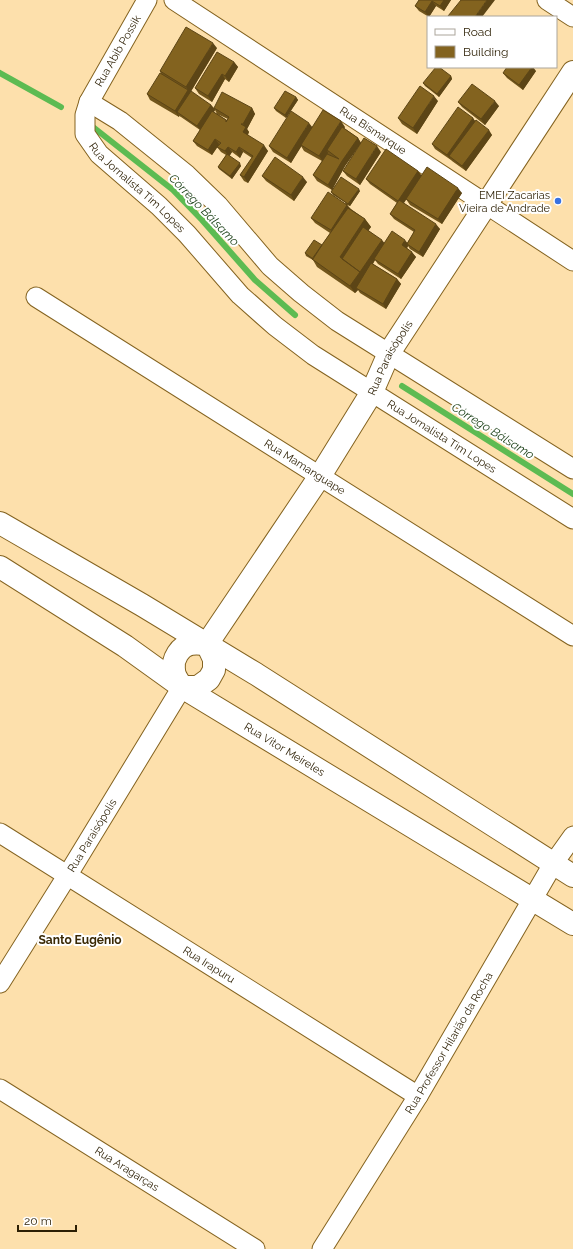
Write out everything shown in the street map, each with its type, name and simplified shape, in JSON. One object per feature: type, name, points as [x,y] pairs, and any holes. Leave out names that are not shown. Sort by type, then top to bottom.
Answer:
[{"type":"street","name":"Rua Abib Possik","points":[[89,102],[147,0]]},
{"type":"street","name":"Rua Bismarque","points":[[174,0],[573,261]]},
{"type":"street","points":[[547,0],[573,17]]},
{"type":"street","name":"Rua Paraisópolis","points":[[207,644],[320,476],[372,392],[390,353],[573,72]]},
{"type":"street","points":[[89,102],[120,121],[187,175],[218,205],[270,266],[301,294],[337,321],[573,469]]},
{"type":"street","name":"Rua Jornalista Tim Lopes","points":[[89,102],[85,115],[85,134],[98,154],[159,206],[187,234],[240,296],[274,326],[313,355],[573,519]]},
{"type":"street","name":"Rua Mamanguape","points":[[36,297],[573,636]]},
{"type":"street","points":[[0,523],[207,644],[573,876]]},
{"type":"street","name":"Rua Vitor Meireles","points":[[0,567],[125,646],[182,687],[573,924]]},
{"type":"street","points":[[191,644],[207,644],[214,659],[214,670],[209,679],[198,687],[182,687],[174,672],[173,662],[177,653],[184,647],[191,644]]},
{"type":"street","name":"Rua Paraisópolis","points":[[0,983],[182,687]]},
{"type":"street","name":"Rua Irapuru","points":[[0,833],[418,1096]]},
{"type":"street","name":"Rua Professor Hilarião da Rocha","points":[[322,1249],[418,1096],[553,864],[573,836]]},
{"type":"street","name":"Rua Aragarças","points":[[0,1089],[255,1249]]},
{"type":"building","points":[[419,0],[444,0],[440,6],[432,1],[425,12],[415,6]]},
{"type":"building","points":[[461,0],[487,0],[476,16],[448,16]]},
{"type":"building","points":[[186,27],[213,43],[186,87],[160,71]]},
{"type":"building","points":[[217,52],[234,62],[225,76],[222,74],[208,96],[195,88]]},
{"type":"building","points":[[435,68],[440,68],[451,76],[437,94],[423,83]]},
{"type":"building","points":[[506,68],[531,68],[519,85],[503,73]]},
{"type":"building","points":[[160,73],[188,90],[175,111],[147,94]]},
{"type":"building","points":[[472,84],[495,101],[481,119],[458,102]]},
{"type":"building","points":[[420,86],[434,96],[413,128],[398,118]]},
{"type":"building","points":[[191,91],[211,105],[197,126],[177,112]]},
{"type":"building","points":[[285,91],[296,97],[285,115],[274,108]]},
{"type":"building","points":[[222,92],[252,108],[243,124],[241,124],[246,127],[243,132],[264,145],[244,177],[240,175],[253,156],[239,147],[236,152],[228,147],[225,151],[217,147],[221,143],[215,139],[208,150],[193,141],[212,111],[226,120],[226,122],[229,117],[214,108]]},
{"type":"building","points":[[458,107],[473,118],[447,155],[432,144]]},
{"type":"building","points":[[323,110],[341,121],[319,156],[301,145]]},
{"type":"building","points":[[291,111],[309,123],[287,158],[269,146]]},
{"type":"building","points":[[476,120],[489,130],[462,166],[449,156]]},
{"type":"building","points":[[342,127],[358,138],[328,185],[313,175],[327,154],[339,159],[327,150]]},
{"type":"building","points":[[364,138],[377,146],[356,179],[343,171]]},
{"type":"building","points":[[386,149],[418,171],[398,201],[366,179]]},
{"type":"building","points":[[227,154],[240,163],[230,176],[218,167]]},
{"type":"building","points":[[275,157],[303,177],[291,195],[262,176]]},
{"type":"building","points":[[427,167],[458,188],[438,219],[406,199]]},
{"type":"building","points":[[341,177],[359,189],[348,204],[331,192]]},
{"type":"building","points":[[328,192],[347,205],[331,230],[311,218]]},
{"type":"building","points":[[399,200],[436,224],[419,252],[407,244],[415,230],[390,214]]},
{"type":"building","points":[[348,208],[365,219],[340,257],[360,272],[350,286],[312,259]]},
{"type":"building","points":[[363,227],[382,240],[360,272],[342,259]]},
{"type":"building","points":[[392,231],[405,240],[402,245],[412,252],[398,274],[374,259]]},
{"type":"building","points":[[314,240],[322,245],[313,259],[305,253]]},
{"type":"building","points":[[371,263],[397,279],[383,304],[356,288]]},
{"type":"waterway","name":"Córrego Bálsamo","points":[[0,73],[61,107]]},
{"type":"waterway","name":"Córrego Bálsamo","points":[[93,127],[173,190],[202,220],[255,280],[295,315]]},
{"type":"waterway","name":"Córrego Bálsamo","points":[[402,386],[573,494]]},
{"type":"place","name":"EMEI Zacarias Vieira de Andrade","points":[[558,201]]},
{"type":"district","name":"Santo Eugênio","points":[[80,940]]}]
